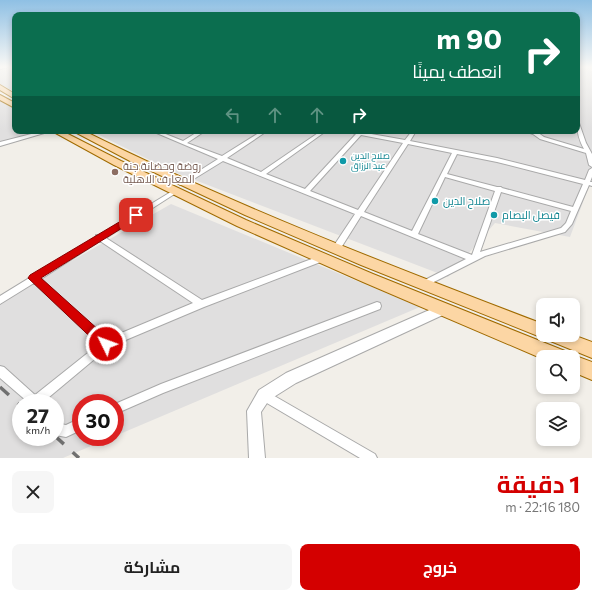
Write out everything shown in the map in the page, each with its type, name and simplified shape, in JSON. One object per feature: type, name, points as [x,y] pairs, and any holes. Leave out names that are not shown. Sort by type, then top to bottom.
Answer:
[{"type":"main road","points":[[1,88],[12,95]]},
{"type":"main road","points":[[0,97],[12,104]]},
{"type":"main road","points":[[64,134],[89,143],[320,259],[541,350]]},
{"type":"main road","points":[[80,134],[89,143]]},
{"type":"main road","points":[[178,188],[536,327]]},
{"type":"main road","points":[[443,309],[447,293]]},
{"type":"main road","points":[[572,342],[592,350]]},
{"type":"main road","points":[[580,366],[592,371]]},
{"type":"street","points":[[580,132],[587,152],[590,155],[592,165]]},
{"type":"street","points":[[0,144],[38,134]]},
{"type":"street","points":[[161,134],[474,258]]},
{"type":"street","points":[[183,143],[198,134]]},
{"type":"street","points":[[0,300],[178,188],[220,158],[260,134]]},
{"type":"street","points":[[262,174],[320,134]]},
{"type":"street","points":[[305,192],[359,134]]},
{"type":"street","points":[[365,134],[497,160],[590,184]]},
{"type":"street","points":[[336,249],[412,134]]},
{"type":"street","points":[[536,134],[542,138],[587,152]]},
{"type":"street","points":[[414,234],[455,152]]},
{"type":"street","points":[[424,284],[483,254],[563,230],[569,224],[590,184],[592,170]]},
{"type":"street","points":[[444,175],[499,188],[575,210]]},
{"type":"street","points":[[474,258],[499,188]]},
{"type":"street","points":[[99,237],[201,304]]},
{"type":"street","points":[[47,394],[106,344],[201,304],[320,259]]},
{"type":"street","points":[[34,278],[106,344]]},
{"type":"street","points":[[124,405],[161,389],[377,306]]},
{"type":"street","points":[[257,458],[254,411],[264,395],[291,378],[443,309]]},
{"type":"street","points":[[0,371],[27,394]]},
{"type":"street","points":[[264,395],[371,458]]},
{"type":"shaded area","points":[[580,88],[592,88],[592,178],[570,237],[495,223],[448,277],[174,172],[97,134],[580,134]]},
{"type":"shaded area","points":[[0,97],[12,105],[12,134],[28,134],[0,144]]},
{"type":"shaded area","points":[[171,204],[420,307],[124,432],[124,394],[72,394],[72,446],[91,446],[63,458],[0,458],[0,302]]},
{"type":"railway","points":[[0,387],[12,398]]},
{"type":"railway","points":[[64,444],[79,458]]},
{"type":"place","name":"صلاح الدين عبد الرزاق","points":[[343,161]]},
{"type":"place","name":"روضة وحضانة جنة المعارف الاهلية","points":[[115,172]]},
{"type":"place","name":"صلاح الدين","points":[[435,201]]},
{"type":"place","name":"فيصل البصام","points":[[494,215]]},
{"type":"route","points":[[106,344],[34,278],[136,215]]}]
